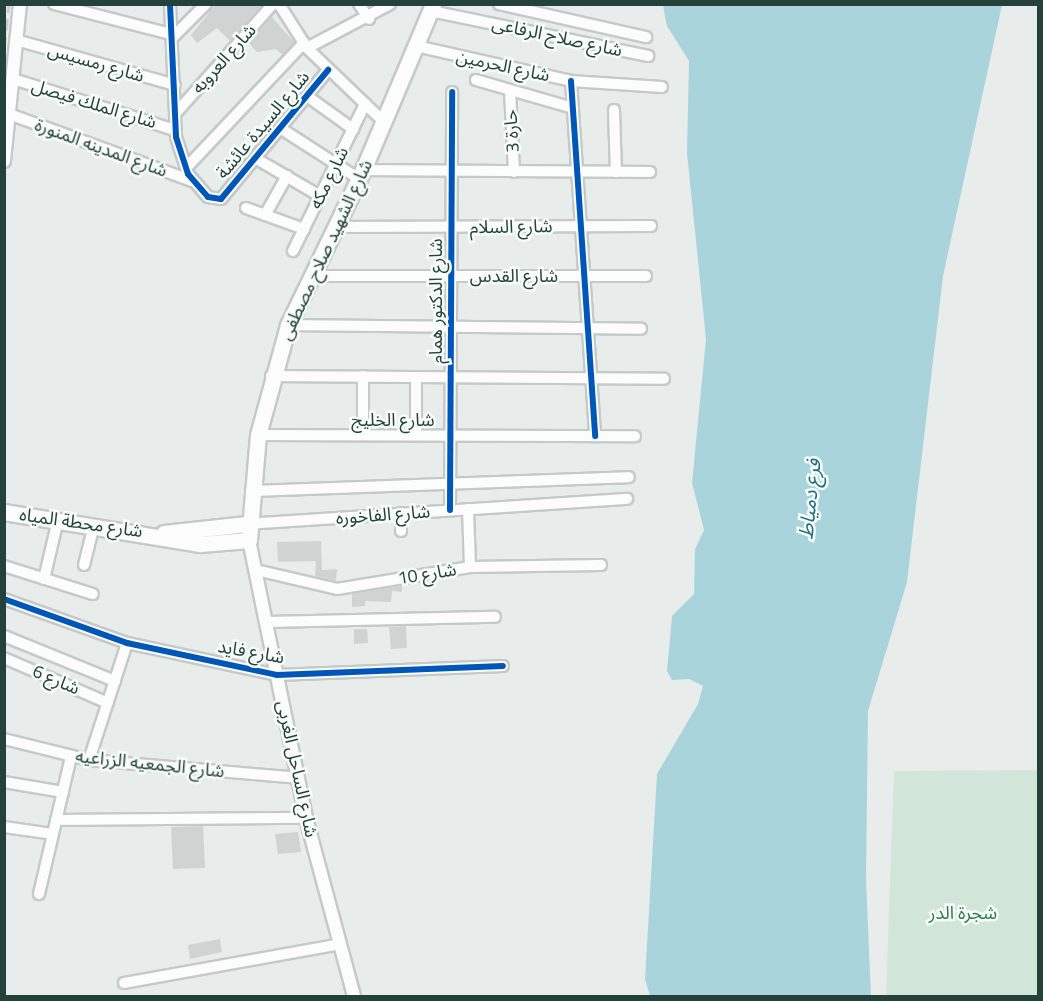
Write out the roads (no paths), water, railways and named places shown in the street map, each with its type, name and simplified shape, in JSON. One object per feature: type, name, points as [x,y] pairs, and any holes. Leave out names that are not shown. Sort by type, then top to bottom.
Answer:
[{"type":"main road","name":"شارع الشهيد صلاح مصطفى","points":[[249,540],[247,524],[258,435],[272,376],[288,325],[361,175],[432,8]]},
{"type":"main road","name":"شارع محطة المياه","points":[[4,512],[158,534]]},
{"type":"main road","points":[[158,534],[247,524]]},
{"type":"main road","points":[[158,534],[200,544],[249,540]]},
{"type":"street","points":[[4,161],[20,4]]},
{"type":"street","points":[[54,4],[175,35]]},
{"type":"street","points":[[170,4],[175,35],[175,130],[192,181]]},
{"type":"street","points":[[175,35],[207,4]]},
{"type":"street","name":"شارع العروبه","points":[[175,114],[273,4]]},
{"type":"street","points":[[279,4],[305,45],[328,70],[384,122]]},
{"type":"street","points":[[289,4],[292,24]]},
{"type":"street","points":[[359,4],[369,19]]},
{"type":"street","points":[[186,168],[305,45],[369,19],[390,4]]},
{"type":"street","points":[[499,4],[646,37]]},
{"type":"street","name":"شارع صلاح الرفاعى","points":[[432,8],[648,56]]},
{"type":"street","name":"شارع رمسيس","points":[[16,40],[175,85]]},
{"type":"street","name":"شارع الحرمين","points":[[416,46],[571,81],[662,87]]},
{"type":"street","name":"شارع السيدة عائشة","points":[[221,199],[328,70]]},
{"type":"street","name":"شارع الملك فيصل","points":[[13,79],[175,130]]},
{"type":"street","points":[[476,80],[573,108]]},
{"type":"street","points":[[571,81],[595,436]]},
{"type":"street","name":"حارة 3","points":[[510,90],[514,172]]},
{"type":"street","name":"شارع الدكتور همام","points":[[450,510],[452,92]]},
{"type":"street","points":[[307,96],[353,129]]},
{"type":"street","name":"شارع مكه","points":[[293,251],[365,104]]},
{"type":"street","points":[[614,110],[616,172]]},
{"type":"street","name":"شارع المدينه المنورة","points":[[9,114],[192,181],[204,194],[221,199]]},
{"type":"street","points":[[280,128],[336,164],[361,175],[451,172],[650,172]]},
{"type":"street","points":[[255,158],[320,196]]},
{"type":"street","points":[[266,215],[287,176]]},
{"type":"street","points":[[246,208],[304,229]]},
{"type":"street","name":"شارع السلام","points":[[335,227],[651,226]]},
{"type":"street","name":"شارع القدس","points":[[310,276],[646,276]]},
{"type":"street","points":[[288,325],[641,329]]},
{"type":"street","points":[[272,376],[664,379]]},
{"type":"street","points":[[363,376],[363,435]]},
{"type":"street","points":[[416,377],[416,435]]},
{"type":"street","name":"شارع الخليج","points":[[258,435],[635,436]]},
{"type":"street","points":[[251,491],[629,477]]},
{"type":"street","name":"شارع الفاخوره","points":[[247,524],[627,499]]},
{"type":"street","points":[[468,509],[470,567]]},
{"type":"street","points":[[401,513],[401,531]]},
{"type":"street","points":[[44,579],[58,520]]},
{"type":"street","points":[[84,566],[94,525]]},
{"type":"street","name":"شارع الساحل الغربى","points":[[249,540],[268,622],[306,818],[354,996]]},
{"type":"street","name":"شارع 10","points":[[255,570],[337,589],[470,567],[601,565]]},
{"type":"street","points":[[4,566],[93,594]]},
{"type":"street","name":"شارع فايد","points":[[4,599],[127,644],[277,675],[503,666]]},
{"type":"street","points":[[268,622],[495,617]]},
{"type":"street","points":[[4,636],[115,681]]},
{"type":"street","points":[[90,760],[127,644]]},
{"type":"street","name":"شارع 6","points":[[4,658],[108,703]]},
{"type":"street","name":"شارع الجمعيه الزراعيه","points":[[4,739],[90,760],[297,778]]},
{"type":"street","points":[[39,894],[71,757]]},
{"type":"street","points":[[4,782],[63,792]]},
{"type":"street","points":[[56,820],[306,818]]},
{"type":"street","points":[[4,827],[53,834]]},
{"type":"street","points":[[124,983],[340,944]]},
{"type":"water","name":"فرع دمياط","points":[[663,5],[1002,5],[943,276],[907,582],[868,711],[866,879],[871,996],[650,996],[645,979],[657,774],[698,704],[703,686],[689,679],[672,680],[667,671],[672,616],[694,594],[695,549],[704,530],[692,483],[706,339],[687,153],[689,61],[667,26]]},
{"type":"railway","points":[[4,48],[9,4]]},
{"type":"park label","name":"شجرة الدر","points":[[963,913]]}]
